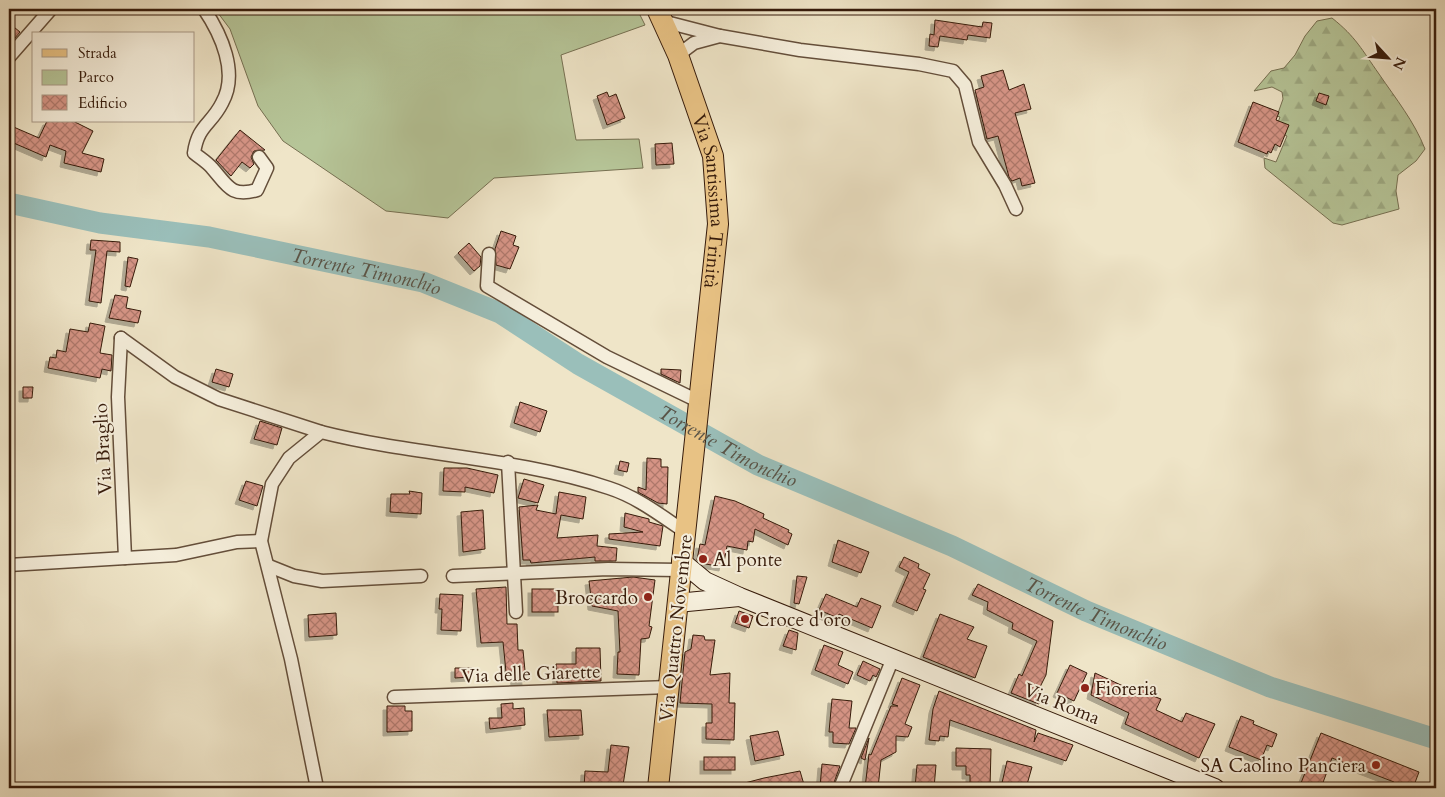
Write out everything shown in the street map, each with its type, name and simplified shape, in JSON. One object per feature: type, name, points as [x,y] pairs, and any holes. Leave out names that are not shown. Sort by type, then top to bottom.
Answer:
[{"type":"main road","name":"Via Santissima Trinità","points":[[660,15],[678,55],[713,156],[718,224],[692,467]]},
{"type":"main road","name":"Via Quattro Novembre","points":[[658,788],[692,467]]},
{"type":"street","points":[[9,58],[51,9]]},
{"type":"street","points":[[204,9],[218,29],[228,70],[223,103],[196,137],[194,153],[211,167],[220,180],[233,191],[245,193],[257,190],[267,168],[259,157]]},
{"type":"street","points":[[660,15],[720,36],[800,50],[919,64],[953,71],[965,85],[979,142],[1005,185],[1016,210]]},
{"type":"street","points":[[678,55],[694,43],[720,36]]},
{"type":"street","points":[[489,254],[488,286],[607,357],[699,404]]},
{"type":"street","name":"Via Braglio","points":[[125,558],[118,396],[121,338],[175,377],[219,399],[321,432]]},
{"type":"street","points":[[317,788],[291,659],[261,541],[272,484],[288,458],[321,432],[361,442],[422,452],[508,462],[610,488],[641,502],[684,531]]},
{"type":"street","points":[[508,462],[516,612]]},
{"type":"street","points":[[9,565],[176,555],[237,542],[261,541]]},
{"type":"street","points":[[268,566],[294,576],[322,581],[421,576]]},
{"type":"street","points":[[453,576],[608,569],[679,580],[705,580]]},
{"type":"street","name":"Via Roma","points":[[679,580],[705,580],[740,597],[1215,788]]},
{"type":"street","name":"Via Roma","points":[[679,580],[740,597]]},
{"type":"street","points":[[840,788],[893,658]]},
{"type":"street","name":"Via delle Giarette","points":[[394,697],[669,687]]},
{"type":"green space","points":[[215,9],[637,9],[645,25],[561,55],[576,140],[639,139],[643,168],[494,178],[448,218],[386,211],[283,141],[258,106],[230,29]]},
{"type":"green space","points":[[1332,18],[1347,31],[1363,51],[1398,101],[1425,149],[1416,161],[1398,175],[1396,191],[1399,209],[1342,225],[1333,223],[1265,168],[1264,158],[1276,162],[1287,136],[1278,132],[1277,125],[1280,117],[1277,116],[1283,99],[1282,92],[1272,87],[1254,91],[1271,71],[1284,68],[1295,55],[1305,36],[1317,21]]},
{"type":"building","points":[[935,20],[982,27],[983,22],[992,23],[990,38],[968,35],[967,40],[940,36],[938,47],[929,46],[930,34],[934,35]]},
{"type":"building","points":[[9,23],[20,32],[9,45]]},
{"type":"building","points":[[1003,70],[1009,90],[1024,84],[1031,109],[1015,113],[1035,183],[1022,186],[1020,178],[1012,181],[1009,177],[998,136],[987,139],[975,90],[984,87],[981,76]]},
{"type":"building","points":[[607,92],[609,97],[616,94],[625,118],[607,125],[597,96]]},
{"type":"building","points":[[1319,93],[1329,96],[1326,105],[1316,101]]},
{"type":"building","points":[[1253,102],[1279,112],[1276,120],[1289,125],[1280,147],[1275,144],[1271,153],[1268,151],[1267,154],[1238,142]]},
{"type":"building","points":[[47,122],[75,122],[93,131],[82,153],[104,159],[101,172],[64,163],[66,151],[50,145],[46,157],[9,141],[9,125],[39,138]]},
{"type":"building","points":[[240,130],[265,150],[254,151],[251,157],[254,164],[250,168],[242,162],[231,176],[216,160]]},
{"type":"building","points":[[672,143],[674,164],[656,165],[655,144]]},
{"type":"building","points":[[501,231],[516,236],[513,245],[519,247],[510,269],[496,265],[495,249]]},
{"type":"building","points":[[91,240],[120,242],[120,252],[107,251],[101,303],[89,301],[96,250],[90,250]]},
{"type":"building","points":[[469,243],[481,257],[480,266],[474,271],[458,253]]},
{"type":"building","points":[[128,257],[138,259],[130,287],[125,286]]},
{"type":"building","points":[[115,295],[128,297],[126,308],[141,311],[138,323],[109,318]]},
{"type":"building","points":[[90,323],[105,326],[100,353],[112,355],[111,371],[102,369],[100,378],[48,368],[50,357],[56,358],[57,350],[66,352],[70,329],[88,332]]},
{"type":"building","points":[[216,369],[233,374],[229,387],[212,382]]},
{"type":"building","points":[[661,369],[681,370],[680,383],[661,374]]},
{"type":"building","points":[[23,387],[33,387],[32,398],[23,398]]},
{"type":"building","points":[[520,402],[547,411],[540,432],[514,423]]},
{"type":"building","points":[[260,421],[282,428],[277,445],[254,439]]},
{"type":"building","points":[[647,458],[661,459],[661,467],[668,467],[667,504],[658,503],[638,492],[638,487],[646,490]]},
{"type":"building","points":[[620,461],[629,463],[627,472],[618,470]]},
{"type":"building","points":[[444,468],[467,468],[498,475],[494,493],[465,487],[465,492],[443,491]]},
{"type":"building","points":[[524,479],[544,485],[538,503],[518,498]]},
{"type":"building","points":[[246,481],[263,486],[257,506],[239,500]]},
{"type":"building","points":[[409,491],[422,493],[421,514],[390,512],[391,494],[410,494]]},
{"type":"building","points":[[559,492],[586,497],[583,519],[561,515],[557,538],[598,535],[597,546],[617,548],[616,561],[595,561],[595,557],[531,563],[530,560],[523,560],[519,507],[538,505],[536,510],[556,514]]},
{"type":"building","points":[[715,496],[735,501],[764,514],[763,518],[789,530],[788,532],[792,534],[788,545],[755,529],[753,542],[748,541],[747,550],[727,546],[723,567],[700,563],[697,560],[700,544],[705,545]]},
{"type":"building","points":[[483,510],[485,549],[463,552],[461,512]]},
{"type":"building","points":[[625,513],[649,519],[649,522],[663,526],[660,546],[609,539],[609,534],[643,532],[624,527]]},
{"type":"building","points":[[838,540],[869,552],[861,573],[832,562]]},
{"type":"building","points":[[904,557],[919,564],[918,568],[930,574],[923,589],[926,590],[917,611],[896,602],[909,572],[899,567]]},
{"type":"building","points":[[797,576],[807,577],[799,604],[794,603]]},
{"type":"building","points":[[633,577],[655,580],[649,626],[652,627],[649,638],[641,639],[639,675],[617,674],[618,652],[620,652],[618,611],[592,606],[589,581]]},
{"type":"building","points":[[978,584],[1053,621],[1046,675],[1037,693],[1040,694],[1039,704],[1011,693],[1019,674],[1022,676],[1037,641],[1012,629],[1013,623],[987,610],[988,602],[972,595]]},
{"type":"building","points":[[506,587],[507,624],[517,624],[518,650],[523,650],[526,681],[515,682],[514,671],[506,672],[503,642],[481,643],[476,589]]},
{"type":"building","points":[[532,589],[558,589],[558,612],[532,612]]},
{"type":"building","points":[[440,594],[463,595],[461,631],[441,630],[442,609],[439,609]]},
{"type":"building","points":[[826,594],[857,607],[861,598],[881,606],[872,628],[839,614],[838,618],[819,610]]},
{"type":"building","points":[[739,611],[753,616],[749,628],[735,623]]},
{"type":"building","points":[[336,613],[337,635],[309,637],[308,615]]},
{"type":"building","points":[[940,614],[974,627],[967,639],[987,646],[975,678],[923,657]]},
{"type":"building","points":[[789,630],[798,633],[796,650],[783,646]]},
{"type":"building","points":[[693,635],[704,636],[705,640],[715,640],[710,675],[730,673],[729,703],[735,703],[734,740],[706,739],[706,723],[712,723],[712,704],[680,703],[685,652],[691,649]]},
{"type":"building","points":[[824,645],[843,652],[838,665],[853,672],[848,684],[815,670]]},
{"type":"building","points":[[576,648],[600,648],[601,681],[557,683],[556,664],[576,664]]},
{"type":"building","points":[[863,661],[880,669],[876,677],[873,675],[870,681],[857,675]]},
{"type":"building","points":[[1070,665],[1087,673],[1074,701],[1057,693]]},
{"type":"building","points":[[455,668],[472,668],[472,677],[455,678]]},
{"type":"building","points":[[1095,673],[1136,692],[1138,687],[1154,693],[1153,696],[1161,699],[1156,710],[1182,722],[1186,713],[1215,724],[1199,758],[1125,724],[1129,713],[1091,695]]},
{"type":"building","points":[[902,678],[920,685],[905,724],[912,727],[908,737],[896,736],[896,752],[881,760],[878,788],[865,788],[869,754],[871,755],[891,706],[898,706],[892,704]]},
{"type":"building","points":[[939,691],[1036,730],[1034,742],[1038,733],[1073,745],[1066,761],[950,720],[948,737],[940,736],[939,741],[929,740],[933,709]]},
{"type":"building","points":[[832,699],[852,701],[849,728],[856,728],[849,744],[833,743],[833,732],[829,732]]},
{"type":"building","points":[[513,703],[513,709],[524,708],[525,725],[490,729],[489,718],[502,718],[501,704]]},
{"type":"building","points":[[387,706],[405,706],[405,711],[412,711],[412,731],[387,732]]},
{"type":"building","points":[[547,710],[581,710],[583,735],[549,737]]},
{"type":"building","points":[[1241,716],[1254,721],[1253,724],[1277,734],[1272,747],[1267,745],[1261,760],[1229,747]]},
{"type":"building","points":[[778,731],[784,755],[755,761],[750,736]]},
{"type":"building","name":"SA Caolino Panciera","points":[[1321,733],[1419,772],[1413,788],[1392,788],[1394,782],[1332,758],[1321,788],[1299,788]]},
{"type":"building","points":[[869,738],[865,760],[861,758]]},
{"type":"building","points":[[611,745],[629,747],[623,785],[607,784],[607,788],[584,788],[585,771],[608,772]]},
{"type":"building","points":[[956,748],[991,749],[990,788],[970,788],[970,775],[966,775],[966,766],[956,766]]},
{"type":"building","points":[[704,757],[735,757],[735,770],[704,770]]},
{"type":"building","points":[[1007,761],[1032,767],[1026,788],[1002,783]]},
{"type":"building","points":[[822,764],[840,766],[832,788],[820,787]]},
{"type":"building","points":[[917,765],[936,765],[934,788],[915,788]]},
{"type":"building","points":[[800,771],[805,788],[737,788],[737,785]]},
{"type":"waterway","name":"Torrente Timonchio","points":[[9,203],[100,223],[209,237],[423,282],[500,313],[578,364],[758,465],[952,546],[1086,611],[1270,687],[1436,739]]},
{"type":"place","name":"Al ponte","points":[[703,559]]},
{"type":"place","name":"Broccardo","points":[[648,597]]},
{"type":"place","name":"Croce d'oro","points":[[745,619]]},
{"type":"place","name":"Fioreria","points":[[1085,688]]},
{"type":"place","name":"SA Caolino Panciera","points":[[1376,765]]}]
